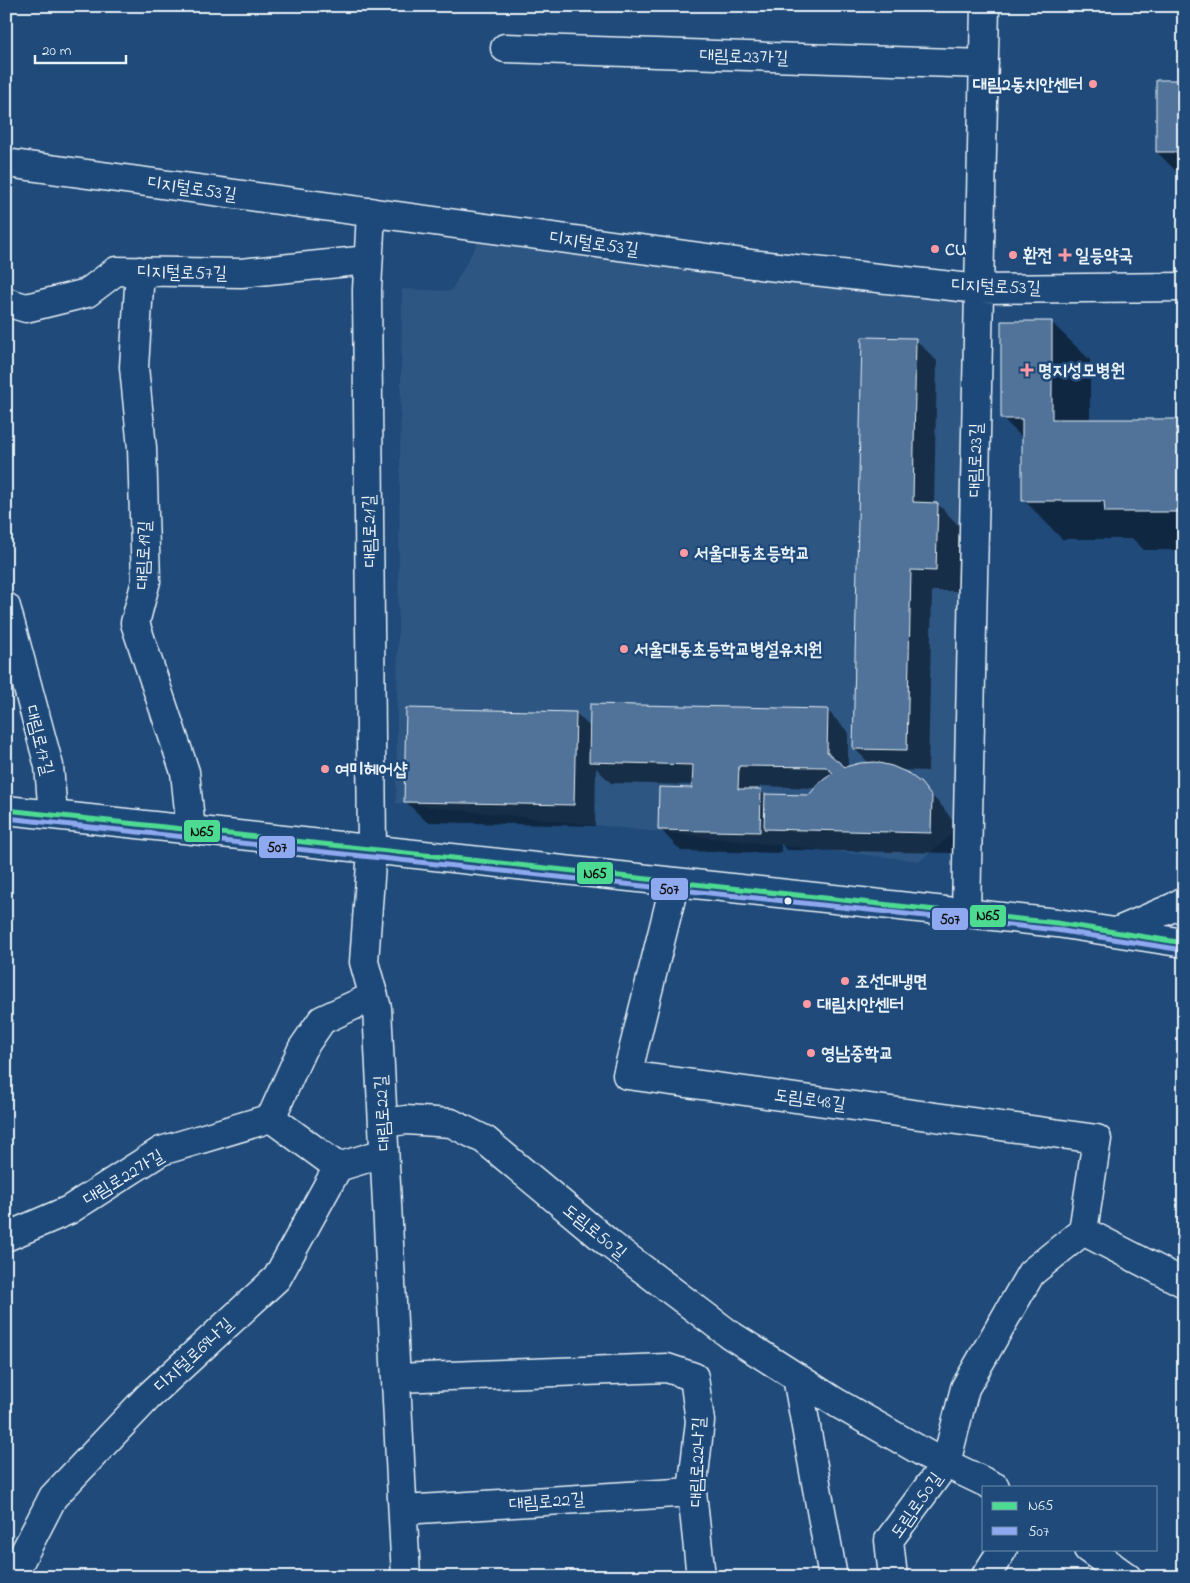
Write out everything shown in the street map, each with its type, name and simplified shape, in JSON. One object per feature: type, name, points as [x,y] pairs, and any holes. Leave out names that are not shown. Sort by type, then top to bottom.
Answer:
[{"type":"street","name":"대림로23길","points":[[966,913],[985,6]]},
{"type":"street","name":"대림로23가길","points":[[505,48],[984,64]]},
{"type":"street","name":"디지털로53길","points":[[6,163],[759,265],[979,289],[1184,287]]},
{"type":"street","name":"대림로21길","points":[[371,212],[367,290],[372,850]]},
{"type":"street","name":"디지털로57길","points":[[6,302],[26,308],[87,293],[116,271],[241,273],[368,260]]},
{"type":"street","name":"대림로19길","points":[[140,271],[134,367],[142,448],[146,581],[135,623],[184,772],[190,830]]},
{"type":"street","name":"대림로17길","points":[[6,607],[49,766],[53,815]]},
{"type":"street","points":[[6,810],[1057,923],[1184,943]]},
{"type":"street","name":"대림로22길","points":[[372,850],[364,962],[377,1008],[406,1577]]},
{"type":"street","name":"도림로48길","points":[[675,882],[626,1074],[1098,1139],[1083,1231]]},
{"type":"street","points":[[1116,932],[1184,901]]},
{"type":"street","points":[[374,996],[322,1020],[302,1048],[271,1118],[338,1167],[384,1153]]},
{"type":"street","name":"대림로22가길","points":[[6,1238],[69,1210],[162,1151],[271,1118]]},
{"type":"street","name":"도림로50길","points":[[383,1123],[406,1120],[451,1123],[485,1140],[611,1245],[729,1334],[918,1449],[993,1486]]},
{"type":"street","name":"디지털로69나길","points":[[12,1577],[53,1497],[148,1397],[276,1278],[338,1167]]},
{"type":"street","points":[[1083,1231],[1184,1282]]},
{"type":"street","name":"도림로50길","points":[[893,1577],[889,1540],[946,1463],[965,1388],[1031,1273],[1083,1231]]},
{"type":"street","name":"대림로22나길","points":[[396,1378],[667,1368],[694,1377],[700,1420],[692,1492],[701,1577]]},
{"type":"street","points":[[797,1377],[833,1577]]},
{"type":"street","name":"대림로22길","points":[[403,1510],[692,1492]]},
{"type":"street","points":[[985,1577],[1001,1550]]},
{"type":"street","points":[[1089,1550],[1127,1577]]},
{"type":"shaded area","name":"서울대동초등학교","points":[[478,242],[972,302],[963,825],[920,861],[396,803],[402,289],[451,291]]},
{"type":"building","points":[[1156,80],[1184,80],[1184,152],[1156,152]]},
{"type":"building","name":"명지성모병원","points":[[1001,321],[1052,321],[1052,419],[1184,419],[1184,512],[1105,512],[1104,501],[1022,501],[1022,419],[1001,419]]},
{"type":"building","points":[[862,337],[916,338],[913,502],[938,503],[936,571],[911,570],[907,750],[853,749]]},
{"type":"building","points":[[590,704],[828,709],[827,752],[845,767],[875,762],[892,766],[908,773],[921,783],[932,797],[931,833],[764,829],[765,794],[809,795],[819,783],[833,773],[826,767],[739,766],[738,789],[761,789],[760,832],[658,830],[659,787],[692,788],[693,765],[589,762]]},
{"type":"building","points":[[406,708],[576,712],[574,805],[404,802]]},
{"type":"transit line","name":"N65","points":[[6,810],[1057,923],[1184,943]]},
{"type":"transit line","name":"507","points":[[6,818],[1056,930],[1183,950]]},
{"type":"place","name":"대림2동치안센터","points":[[1093,84]]},
{"type":"place","name":"CU","points":[[935,249]]},
{"type":"place","name":"환전","points":[[1013,255]]},
{"type":"place","name":"일등약국","points":[[1065,255]]},
{"type":"place","name":"명지성모병원","points":[[1027,370]]},
{"type":"place","name":"서울대동초등학교","points":[[684,553]]},
{"type":"place","name":"서울대동초등학교병설유치원","points":[[624,649]]},
{"type":"place","name":"여미헤어샵","points":[[325,769]]},
{"type":"place","name":"조선대냉면","points":[[845,981]]},
{"type":"place","name":"대림치안센터","points":[[807,1004]]},
{"type":"place","name":"영남중학교","points":[[811,1053]]}]
